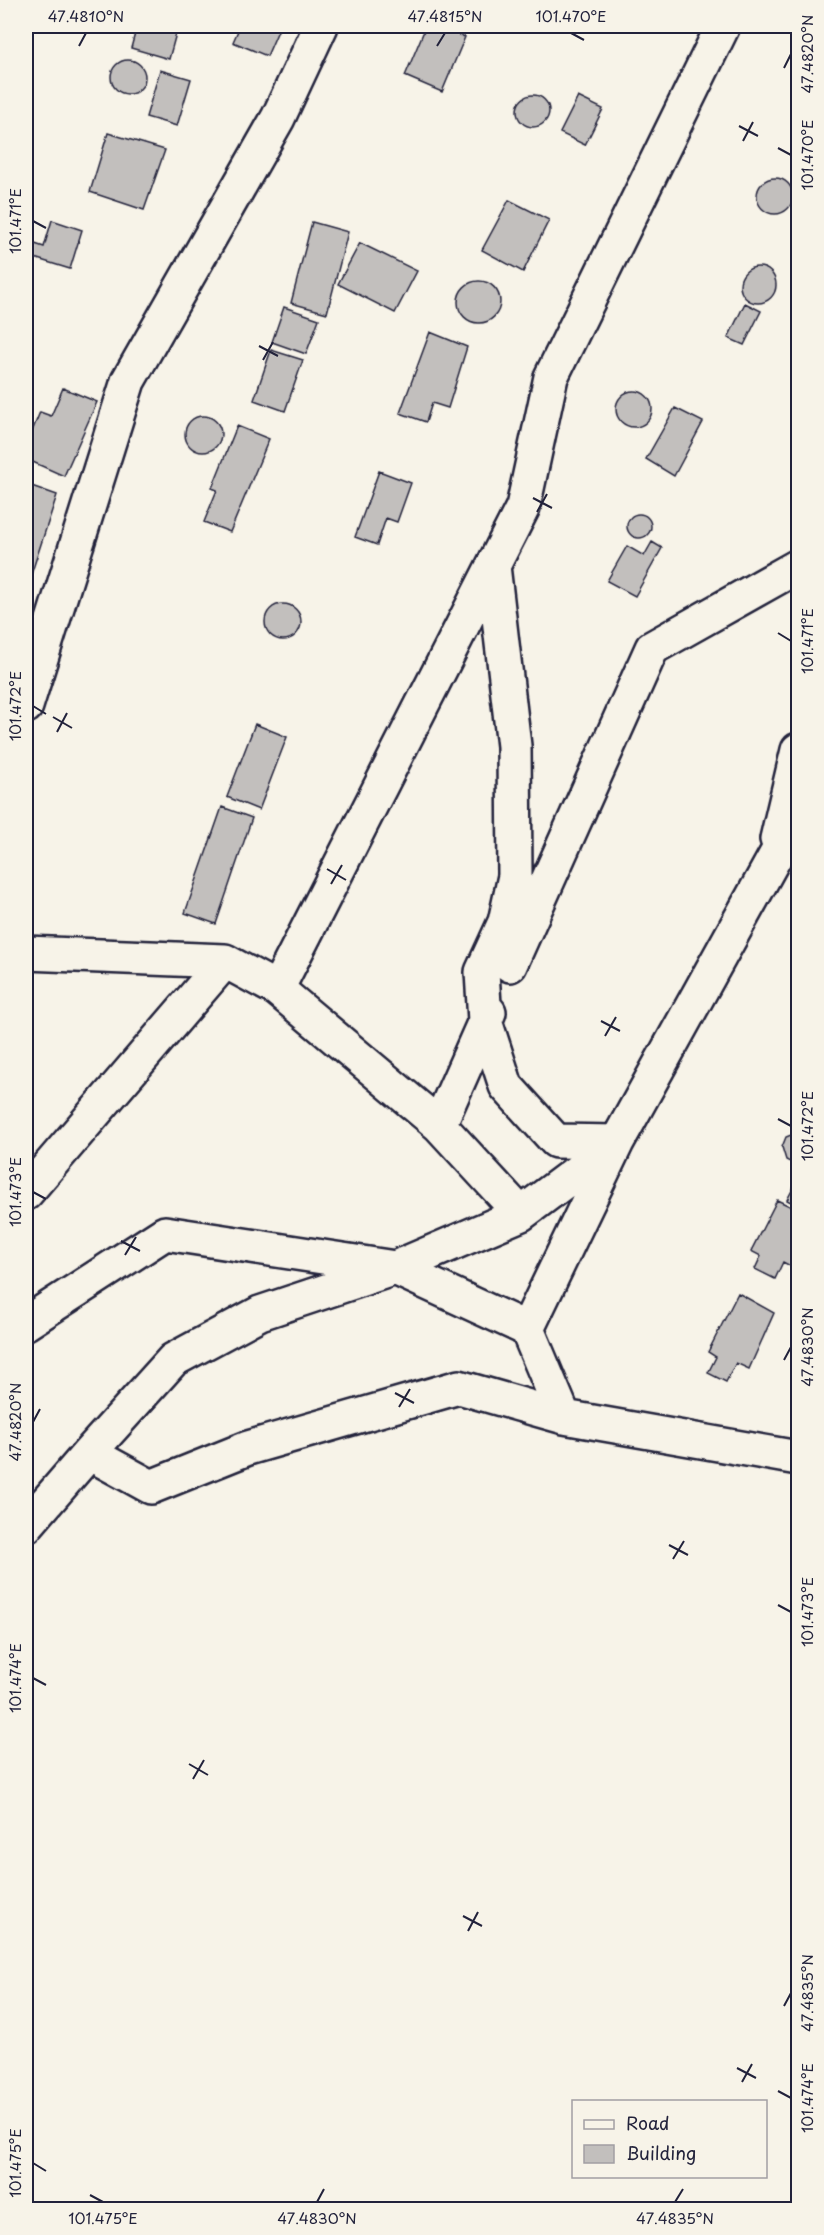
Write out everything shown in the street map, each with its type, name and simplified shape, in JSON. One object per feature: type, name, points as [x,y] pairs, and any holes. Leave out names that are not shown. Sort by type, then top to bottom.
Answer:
[{"type":"street","points":[[26,706],[128,381],[279,118],[321,26]]},
{"type":"street","points":[[277,988],[523,507],[551,377],[723,26]]},
{"type":"street","points":[[493,566],[514,746],[515,876],[506,922],[482,972],[485,1021],[506,1086],[556,1141],[617,1142]]},
{"type":"street","points":[[439,1125],[652,648],[798,566]]},
{"type":"street","points":[[770,867],[798,750]]},
{"type":"street","points":[[528,1329],[617,1142],[798,815]]},
{"type":"street","points":[[26,953],[225,961],[277,988],[439,1125],[522,1214]]},
{"type":"street","points":[[26,1193],[225,961]]},
{"type":"street","points":[[26,1526],[173,1360],[260,1313],[395,1268],[522,1214],[617,1142]]},
{"type":"street","points":[[26,1323],[165,1233],[395,1268],[528,1329],[564,1417]]},
{"type":"street","points":[[89,1454],[151,1487],[248,1448],[459,1387],[564,1417],[798,1458]]},
{"type":"building","points":[[137,26],[178,26],[169,59],[131,48]]},
{"type":"building","points":[[240,26],[280,26],[267,56],[233,42]]},
{"type":"building","points":[[426,26],[436,26],[465,37],[442,92],[405,76]]},
{"type":"building","points":[[128,60],[140,65],[145,77],[140,89],[128,94],[116,89],[111,77],[116,65]]},
{"type":"building","points":[[160,70],[191,79],[177,126],[146,117]]},
{"type":"building","points":[[533,95],[544,100],[549,111],[544,122],[533,127],[522,122],[517,111],[522,100]]},
{"type":"building","points":[[578,97],[603,109],[585,145],[560,133]]},
{"type":"building","points":[[108,133],[165,150],[144,210],[90,192]]},
{"type":"building","points":[[775,178],[787,184],[793,196],[787,208],[775,214],[763,208],[757,196],[763,184]]},
{"type":"building","points":[[509,200],[549,220],[523,272],[482,250]]},
{"type":"building","points":[[52,220],[82,230],[70,269],[31,257],[35,244],[44,247]]},
{"type":"building","points":[[312,222],[348,232],[327,313],[291,303]]},
{"type":"building","points":[[360,243],[417,271],[395,313],[338,284]]},
{"type":"building","points":[[758,267],[770,273],[776,285],[770,297],[758,303],[746,297],[740,285],[746,273]]},
{"type":"building","points":[[479,281],[494,287],[500,302],[494,317],[479,323],[464,317],[458,302],[464,287]]},
{"type":"building","points":[[745,303],[761,311],[744,345],[728,338]]},
{"type":"building","points":[[284,307],[319,319],[306,354],[272,342]]},
{"type":"building","points":[[430,332],[467,347],[448,408],[432,403],[426,422],[400,413]]},
{"type":"building","points":[[271,350],[303,360],[285,411],[254,400]]},
{"type":"building","points":[[63,388],[97,402],[64,476],[26,459],[26,446],[40,412],[51,416]]},
{"type":"building","points":[[634,391],[646,397],[652,409],[646,421],[634,427],[622,421],[616,409],[622,397]]},
{"type":"building","points":[[675,408],[703,422],[674,476],[646,459]]},
{"type":"building","points":[[203,416],[216,421],[221,434],[216,447],[203,452],[190,447],[185,434],[190,421]]},
{"type":"building","points":[[237,426],[269,439],[230,532],[204,522],[217,490],[212,488]]},
{"type":"building","points":[[379,471],[411,483],[397,522],[386,518],[377,545],[355,537]]},
{"type":"building","points":[[26,484],[57,495],[28,584],[26,583]]},
{"type":"building","points":[[639,514],[648,517],[651,526],[648,535],[639,538],[630,535],[627,526],[630,517]]},
{"type":"building","points":[[652,542],[662,548],[635,596],[607,581],[627,546],[644,556]]},
{"type":"building","points":[[283,604],[296,609],[301,622],[296,635],[283,640],[270,635],[265,622],[270,609]]},
{"type":"building","points":[[255,724],[287,737],[259,810],[227,797]]},
{"type":"building","points":[[222,807],[252,818],[216,924],[185,913]]},
{"type":"building","points":[[798,1133],[798,1164],[796,1165],[786,1160],[782,1147],[786,1137]]},
{"type":"building","points":[[798,1179],[798,1206],[787,1200]]},
{"type":"building","points":[[777,1200],[798,1210],[798,1265],[796,1269],[783,1262],[775,1279],[755,1269],[761,1256],[751,1251]]},
{"type":"building","points":[[738,1293],[774,1313],[749,1369],[736,1363],[726,1382],[708,1373],[716,1357],[708,1352]]}]
